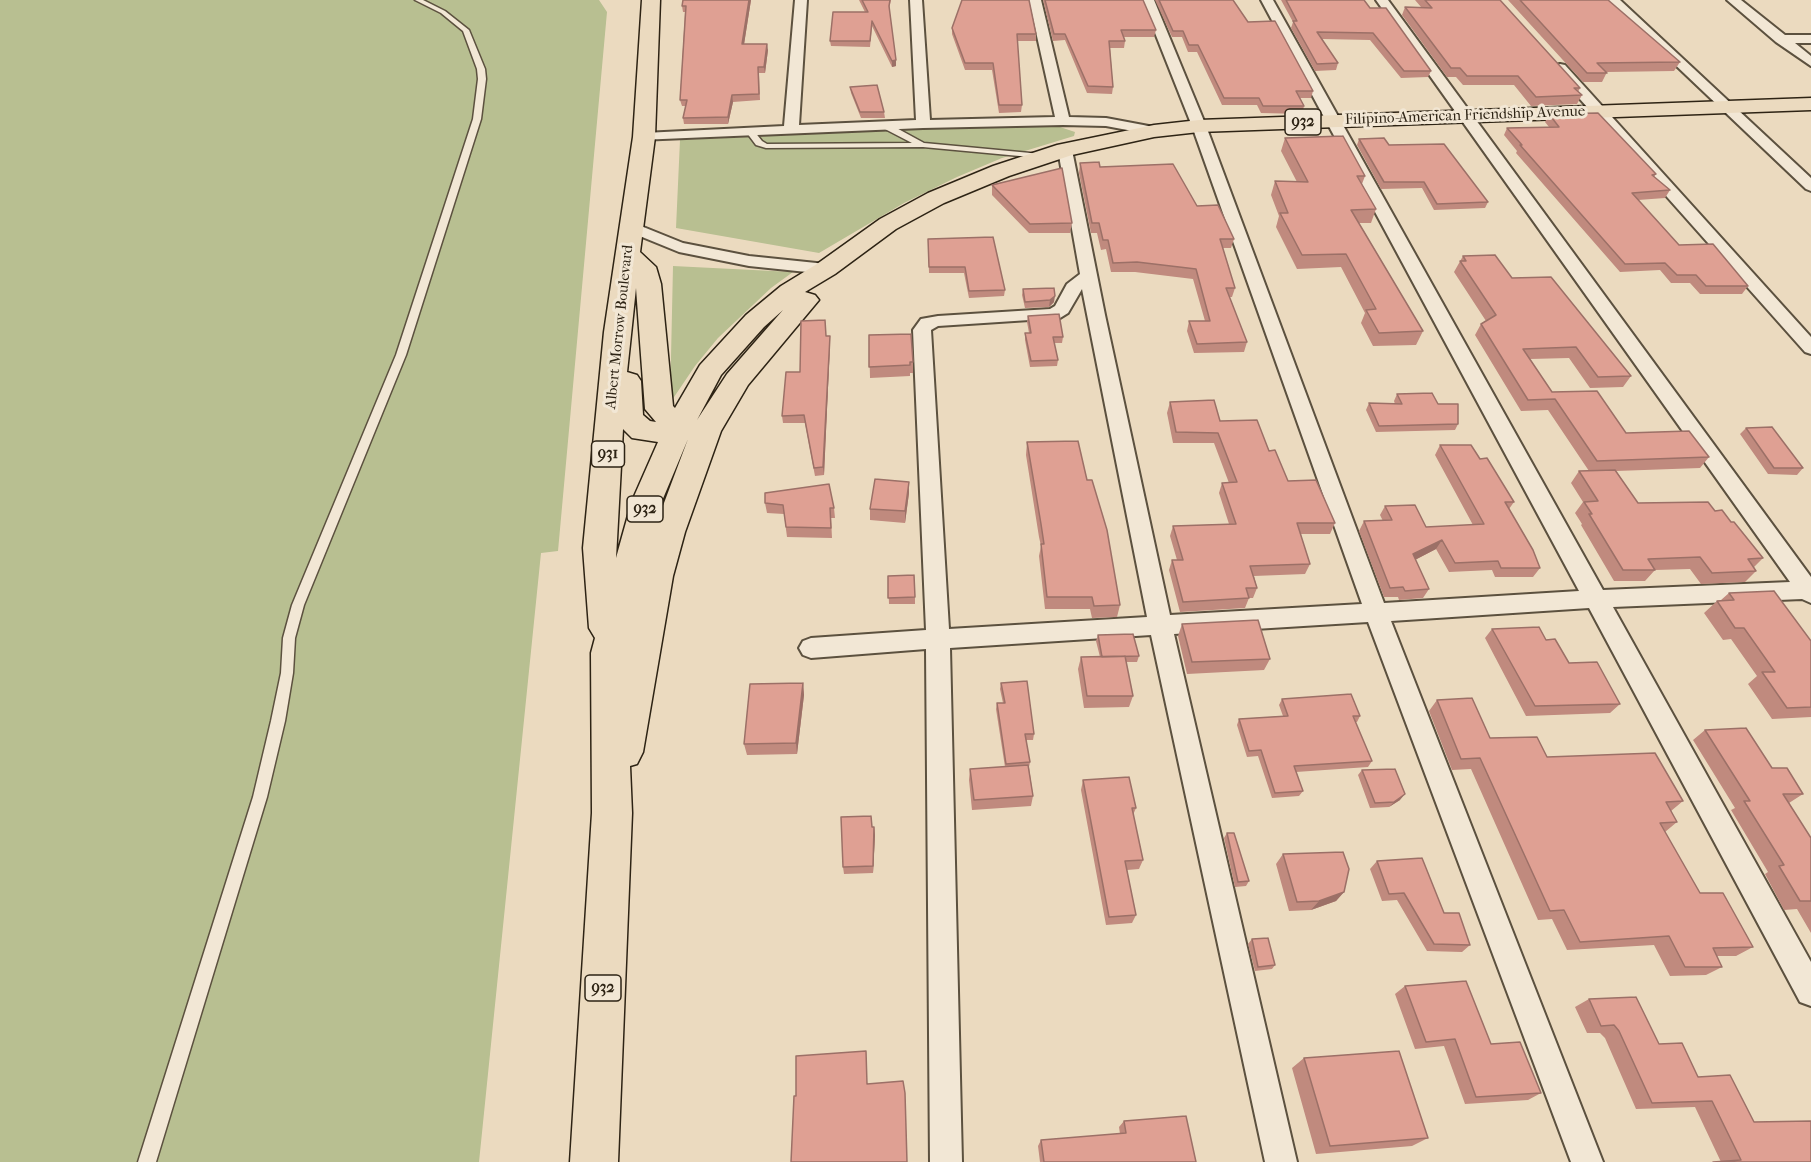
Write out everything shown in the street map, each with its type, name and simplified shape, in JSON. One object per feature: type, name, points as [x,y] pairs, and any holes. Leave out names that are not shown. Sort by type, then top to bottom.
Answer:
[{"type":"main road","name":"Albert Morrow Boulevard","points":[[608,653],[599,548],[617,332],[644,137],[651,0]]},
{"type":"main road","name":"Filipino-American Friendship Avenue","points":[[594,1162],[612,813],[608,653],[647,501],[693,429],[808,298],[826,268],[888,224],[936,198],[1001,171],[1055,154],[1155,131],[1199,126],[1811,104]]},
{"type":"main road","points":[[630,241],[644,267],[648,284],[659,410],[693,429]]},
{"type":"main road","points":[[617,332],[631,338],[633,353],[627,381],[629,418],[642,431],[693,429]]},
{"type":"main road","name":"Filipino-American Friendship Avenue","points":[[612,813],[657,576],[693,429]]},
{"type":"street","points":[[791,131],[801,0]]},
{"type":"street","points":[[916,0],[923,124]]},
{"type":"street","points":[[1035,0],[1063,121]]},
{"type":"street","points":[[1148,0],[1199,126],[1376,612],[1587,1162]]},
{"type":"street","points":[[1267,0],[1811,992]]},
{"type":"street","points":[[1382,0],[1810,591]]},
{"type":"street","points":[[1613,0],[1811,186]]},
{"type":"street","points":[[1733,0],[1811,62]]},
{"type":"street","points":[[1781,39],[1811,39]]},
{"type":"street","points":[[1553,60],[1811,348]]},
{"type":"street","points":[[644,137],[923,124],[1063,121],[1107,122],[1155,131]]},
{"type":"street","points":[[1055,154],[1088,276],[1160,624],[1281,1162]]},
{"type":"street","points":[[630,241],[679,247],[749,261],[826,268]]},
{"type":"street","points":[[946,1162],[938,639],[922,330],[927,323],[938,321],[1054,314],[1062,309],[1073,288],[1088,276]]},
{"type":"street","points":[[811,648],[1160,624],[1594,599],[1810,591]]},
{"type":"lane","points":[[147,1162],[261,797],[287,673],[289,638],[298,605],[401,355],[477,119],[482,90],[481,69],[466,30],[443,12],[418,0]]},
{"type":"lane","points":[[888,127],[923,146]]},
{"type":"lane","points":[[827,129],[834,147]]},
{"type":"lane","points":[[751,133],[759,143],[766,146],[923,146],[1055,154]]},
{"type":"green space","points":[[0,0],[599,0],[607,12],[558,551],[541,553],[479,1162],[0,1162]]},
{"type":"green space","points":[[1039,124],[1057,126],[1075,132],[1074,136],[1002,158],[957,177],[904,203],[819,253],[676,228],[680,140]]},
{"type":"green space","points":[[673,266],[793,272],[771,288],[718,338],[695,366],[670,403]]},
{"type":"building","points":[[683,0],[749,0],[742,44],[767,44],[764,67],[758,67],[759,94],[732,95],[728,117],[683,118],[687,100],[680,100],[686,6],[682,6]]},
{"type":"building","points":[[862,0],[890,0],[896,60],[892,61],[872,21],[870,41],[830,41],[833,12],[868,12]]},
{"type":"building","points":[[962,0],[1029,0],[1036,34],[1017,34],[1022,105],[999,105],[993,63],[965,63],[952,28]]},
{"type":"building","points":[[1045,0],[1143,0],[1156,30],[1121,30],[1125,41],[1109,41],[1113,87],[1088,86],[1065,34],[1054,34]]},
{"type":"building","points":[[1159,0],[1233,0],[1248,22],[1275,21],[1313,91],[1296,91],[1304,106],[1263,106],[1259,98],[1224,98],[1198,45],[1189,45],[1183,31],[1173,31]]},
{"type":"building","points":[[1286,0],[1364,0],[1370,8],[1386,8],[1431,71],[1404,71],[1373,33],[1317,32],[1338,63],[1317,64],[1293,21],[1297,21]]},
{"type":"building","points":[[1425,0],[1500,0],[1580,88],[1574,88],[1582,95],[1536,97],[1518,76],[1467,76],[1460,68],[1451,68],[1405,7],[1432,8]]},
{"type":"building","points":[[1520,0],[1608,0],[1680,62],[1597,63],[1607,73],[1587,73]]},
{"type":"building","points":[[877,85],[884,112],[860,112],[850,87]]},
{"type":"building","points":[[1598,113],[1656,174],[1652,175],[1670,190],[1632,193],[1679,245],[1713,244],[1748,286],[1706,286],[1696,275],[1677,275],[1665,263],[1625,264],[1507,128],[1559,127],[1549,114]]},
{"type":"building","points":[[1343,136],[1365,176],[1357,176],[1376,209],[1351,210],[1423,331],[1379,333],[1366,310],[1376,309],[1346,254],[1302,255],[1280,213],[1288,213],[1275,181],[1308,182],[1285,138]]},
{"type":"building","points":[[1384,138],[1389,145],[1444,144],[1488,202],[1437,204],[1424,182],[1384,182],[1359,139]]},
{"type":"building","points":[[1099,162],[1100,167],[1173,164],[1197,206],[1218,205],[1234,239],[1220,239],[1235,288],[1226,288],[1247,342],[1197,344],[1189,321],[1210,321],[1196,269],[1137,262],[1113,263],[1108,240],[1103,240],[1099,223],[1092,223],[1080,163]]},
{"type":"building","points":[[1062,168],[1072,223],[1030,224],[992,185]]},
{"type":"building","points":[[993,237],[1005,290],[969,291],[965,267],[929,267],[928,239]]},
{"type":"building","points":[[1495,255],[1512,278],[1551,277],[1631,376],[1598,377],[1576,347],[1523,349],[1552,392],[1597,391],[1626,433],[1689,431],[1709,457],[1597,461],[1555,399],[1528,400],[1481,324],[1496,315],[1460,261],[1466,261],[1463,256]]},
{"type":"building","points":[[1054,288],[1055,296],[1050,300],[1025,302],[1023,289]]},
{"type":"building","points":[[1059,314],[1063,337],[1053,337],[1058,360],[1031,361],[1025,333],[1031,333],[1028,316]]},
{"type":"building","points":[[825,320],[826,336],[830,336],[823,467],[814,468],[804,415],[782,416],[786,372],[800,372],[801,321]]},
{"type":"building","points":[[911,334],[913,362],[910,362],[910,365],[869,367],[869,335]]},
{"type":"building","points":[[1432,393],[1438,404],[1458,404],[1458,424],[1379,426],[1369,403],[1402,404],[1397,394]]},
{"type":"building","points":[[1214,400],[1220,421],[1257,420],[1269,451],[1275,450],[1288,481],[1316,480],[1335,523],[1297,523],[1310,564],[1250,566],[1257,588],[1246,588],[1249,598],[1183,602],[1172,560],[1183,560],[1173,526],[1236,524],[1222,483],[1237,482],[1218,433],[1176,432],[1170,402]]},
{"type":"building","points":[[1772,427],[1803,468],[1774,468],[1746,428]]},
{"type":"building","points":[[1078,441],[1087,480],[1092,480],[1107,530],[1120,605],[1094,606],[1092,597],[1047,597],[1041,544],[1044,544],[1027,442]]},
{"type":"building","points":[[1440,445],[1471,445],[1480,459],[1487,458],[1514,502],[1505,502],[1533,550],[1540,568],[1501,568],[1498,561],[1455,563],[1442,540],[1413,554],[1429,589],[1405,591],[1403,587],[1390,588],[1364,521],[1392,520],[1385,506],[1415,505],[1426,527],[1484,524]]},
{"type":"building","points":[[1615,470],[1638,503],[1708,502],[1715,511],[1722,510],[1763,558],[1748,559],[1756,571],[1712,573],[1700,557],[1648,559],[1655,570],[1623,570],[1589,514],[1592,514],[1584,502],[1598,501],[1579,471]]},
{"type":"building","points":[[875,479],[909,482],[905,511],[870,509]]},
{"type":"building","points":[[829,484],[834,508],[830,508],[831,528],[786,527],[783,505],[765,503],[765,493]]},
{"type":"building","points":[[914,575],[915,597],[888,598],[888,576]]},
{"type":"building","points":[[1774,591],[1811,641],[1811,707],[1787,708],[1762,672],[1775,672],[1744,628],[1735,628],[1717,601],[1734,600],[1729,593]]},
{"type":"building","points":[[1258,620],[1270,659],[1192,662],[1182,624]]},
{"type":"building","points":[[1539,627],[1546,640],[1555,639],[1569,663],[1597,662],[1620,704],[1535,706],[1492,629]]},
{"type":"building","points":[[1133,634],[1139,656],[1102,657],[1098,635]]},
{"type":"building","points":[[1125,656],[1133,696],[1087,696],[1081,657]]},
{"type":"building","points":[[1027,681],[1034,734],[1025,734],[1030,762],[1006,764],[997,703],[1005,703],[1001,683]]},
{"type":"building","points":[[803,683],[796,743],[744,744],[750,684]]},
{"type":"building","points":[[1351,694],[1360,716],[1353,716],[1372,761],[1294,766],[1303,791],[1275,793],[1261,750],[1249,751],[1239,719],[1288,716],[1282,699]]},
{"type":"building","points":[[1472,698],[1490,738],[1537,737],[1547,757],[1655,753],[1683,801],[1666,802],[1677,822],[1660,823],[1700,893],[1723,893],[1753,947],[1713,948],[1722,967],[1685,967],[1669,936],[1580,942],[1564,910],[1550,911],[1480,758],[1461,759],[1437,700]]},
{"type":"building","points":[[1746,728],[1772,768],[1787,768],[1803,794],[1783,794],[1811,838],[1811,901],[1800,901],[1779,866],[1784,865],[1744,801],[1750,801],[1705,730]]},
{"type":"building","points":[[1028,765],[1033,796],[974,800],[970,769]]},
{"type":"building","points":[[1395,769],[1405,794],[1394,802],[1375,803],[1362,770]]},
{"type":"building","points":[[1129,777],[1136,808],[1132,808],[1143,860],[1125,861],[1136,915],[1109,917],[1083,780]]},
{"type":"building","points":[[871,816],[872,827],[874,827],[873,866],[843,867],[841,817]]},
{"type":"building","points":[[1227,833],[1234,833],[1249,881],[1238,882]]},
{"type":"building","points":[[1343,852],[1349,869],[1344,892],[1319,901],[1297,902],[1283,854]]},
{"type":"building","points":[[1422,858],[1444,913],[1459,913],[1470,945],[1434,944],[1404,893],[1389,894],[1377,861]]},
{"type":"building","points":[[1268,938],[1275,965],[1258,967],[1252,939]]},
{"type":"building","points":[[1466,981],[1491,1044],[1520,1042],[1541,1093],[1476,1097],[1455,1039],[1426,1042],[1405,986]]},
{"type":"building","points":[[1636,997],[1659,1044],[1682,1043],[1698,1077],[1730,1075],[1754,1122],[1811,1121],[1811,1162],[1713,1162],[1741,1160],[1712,1101],[1652,1103],[1619,1031],[1614,1025],[1601,1026],[1589,999]]},
{"type":"building","points":[[866,1051],[867,1084],[903,1081],[907,1162],[791,1162],[794,1096],[796,1096],[796,1056]]},
{"type":"building","points":[[1399,1051],[1428,1138],[1330,1146],[1304,1058]]},
{"type":"building","points":[[1186,1116],[1196,1162],[1044,1162],[1041,1140],[1126,1133],[1124,1121]]}]
